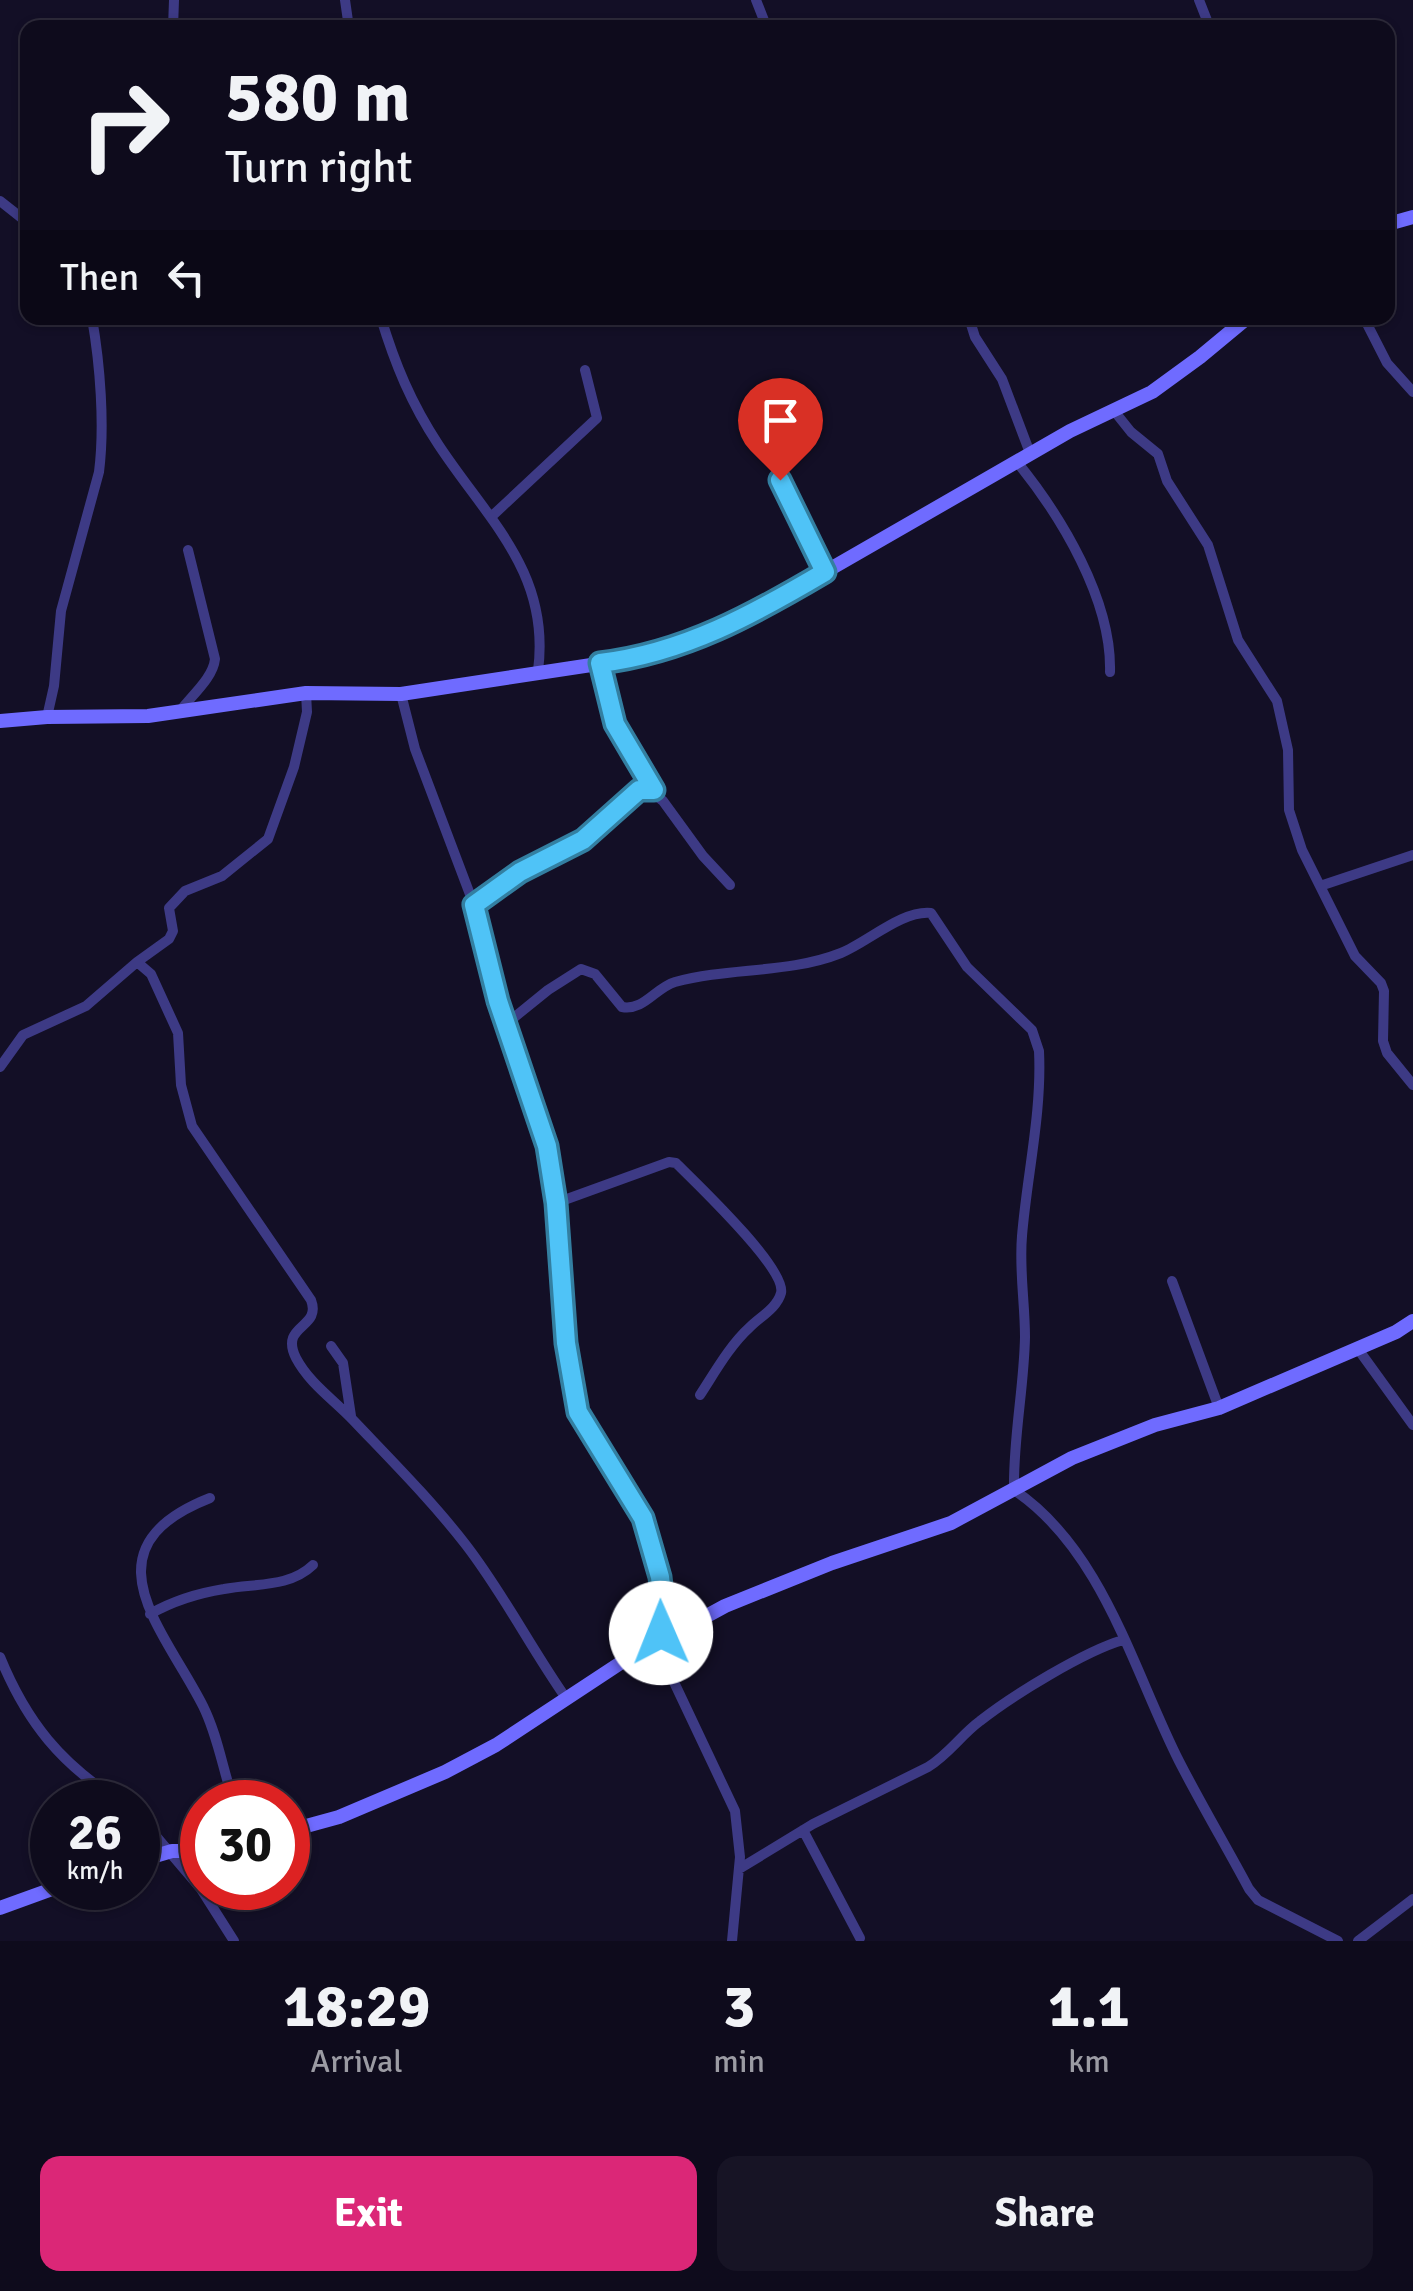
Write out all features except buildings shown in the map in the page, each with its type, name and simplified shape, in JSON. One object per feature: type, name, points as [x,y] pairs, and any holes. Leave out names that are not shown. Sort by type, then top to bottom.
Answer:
[{"type":"street","points":[[0,201],[20,217]]},
{"type":"street","points":[[47,717],[54,686],[60,611],[101,452],[93,325]]},
{"type":"street","points":[[383,325],[406,392],[438,445],[518,556],[527,579],[540,645],[538,671]]},
{"type":"street","points":[[971,325],[974,337],[1002,379],[1024,458],[1072,542],[1110,646],[1110,672]]},
{"type":"street","points":[[0,721],[47,717],[100,719],[306,692],[401,694],[600,663],[705,637],[732,626],[1070,431],[1115,412],[1168,380],[1238,325]]},
{"type":"street","points":[[1368,325],[1388,363],[1413,392]]},
{"type":"street","points":[[491,518],[598,418],[585,370]]},
{"type":"street","points":[[1115,412],[1131,432],[1158,454],[1168,481],[1208,544],[1238,640],[1277,701],[1288,750],[1289,810],[1302,850],[1355,956],[1380,982],[1384,991],[1383,1042],[1413,1086]]},
{"type":"street","points":[[780,480],[825,572]]},
{"type":"street","points":[[180,711],[199,684],[210,676],[214,659],[188,550]]},
{"type":"street","points":[[600,663],[615,724],[654,790],[730,885]]},
{"type":"street","points":[[0,1068],[24,1035],[86,1006],[169,939],[169,908],[174,901],[222,876],[268,840],[294,767],[306,712],[306,692]]},
{"type":"street","points":[[401,694],[415,749],[474,905],[506,1024],[547,1146],[556,1203],[562,1308],[578,1412],[630,1491],[651,1543],[665,1622],[655,1642]]},
{"type":"street","points":[[474,905],[520,872],[583,840],[639,790],[654,790]]},
{"type":"street","points":[[1320,886],[1413,855]]},
{"type":"street","points":[[506,1024],[581,969],[595,974],[622,1007],[635,1008],[673,982],[807,963],[860,945],[898,922],[923,912],[932,913],[967,967],[1032,1030],[1039,1051],[1022,1236],[1024,1336],[1021,1412],[1014,1443],[1014,1490]]},
{"type":"street","points":[[137,962],[151,974],[178,1033],[181,1085],[192,1126],[311,1300],[312,1318],[295,1332],[292,1340],[296,1357],[315,1384],[351,1417],[465,1544],[566,1698]]},
{"type":"street","points":[[556,1203],[669,1162],[676,1163],[736,1223],[765,1259],[782,1287],[780,1295],[737,1342],[700,1395]]},
{"type":"street","points":[[1172,1282],[1219,1408]]},
{"type":"street","points":[[310,1825],[339,1817],[445,1772],[496,1744],[655,1642],[760,1591],[951,1522],[1072,1458],[1184,1416],[1219,1408],[1413,1321]]},
{"type":"street","points":[[331,1346],[342,1363],[351,1417]]},
{"type":"street","points":[[1358,1348],[1413,1425]]},
{"type":"street","points":[[1014,1490],[1032,1502],[1095,1582],[1179,1762],[1249,1888],[1258,1900],[1338,1941]]},
{"type":"street","points":[[210,1498],[190,1506],[167,1523],[146,1548],[142,1575],[150,1614],[208,1715],[227,1780]]},
{"type":"street","points":[[150,1614],[220,1589],[286,1582],[313,1565]]},
{"type":"street","points":[[739,1870],[803,1830],[928,1768],[999,1708],[1087,1654],[1123,1640]]},
{"type":"street","points":[[655,1642],[735,1811],[740,1842],[732,1941]]},
{"type":"street","points":[[0,1657],[22,1704],[61,1758],[90,1780]]},
{"type":"street","points":[[803,1830],[860,1938]]},
{"type":"street","points":[[160,1839],[234,1941]]},
{"type":"street","points":[[740,1842],[758,1855]]},
{"type":"street","points":[[160,1855],[180,1852]]},
{"type":"street","points":[[0,1908],[30,1897]]},
{"type":"street","points":[[1358,1941],[1413,1899]]},
{"type":"route","points":[[661,1633],[665,1622],[660,1577],[643,1518],[630,1491],[578,1412],[566,1343],[556,1203],[547,1146],[498,1001],[474,905],[520,872],[583,840],[631,795],[647,788],[654,790],[615,724],[600,663],[705,637],[732,626],[825,572],[780,480]]}]
